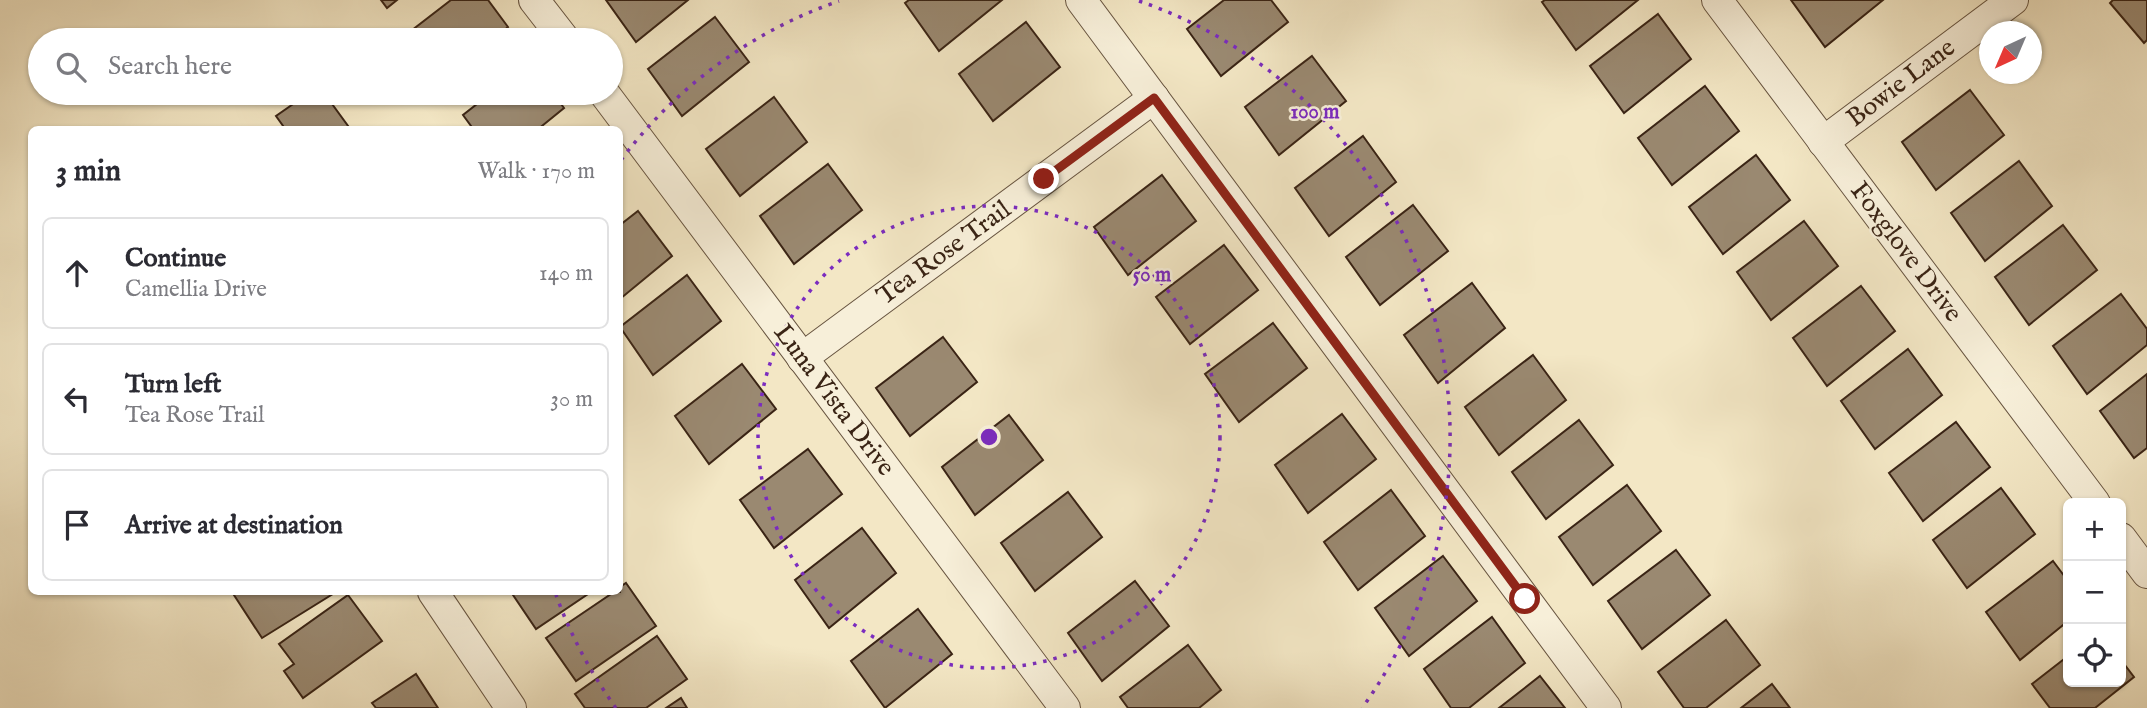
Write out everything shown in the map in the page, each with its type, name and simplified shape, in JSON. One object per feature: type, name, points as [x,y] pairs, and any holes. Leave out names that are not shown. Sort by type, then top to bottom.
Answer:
[{"type":"street","points":[[534,0],[556,28]]},
{"type":"street","points":[[1081,0],[1606,708]]},
{"type":"street","name":"Foxglove Drive","points":[[1717,0],[2091,498]]},
{"type":"street","name":"Bowie Lane","points":[[1823,142],[2013,0]]},
{"type":"street","name":"Tea Rose Trail","points":[[802,358],[1154,98]]},
{"type":"street","name":"Luna Vista Drive","points":[[613,105],[1065,708]]},
{"type":"street","points":[[2126,545],[2147,573]]},
{"type":"street","points":[[435,595],[511,708]]},
{"type":"building","points":[[381,0],[397,0],[387,8]]},
{"type":"building","points":[[451,0],[488,0],[508,27],[507,28],[415,28]]},
{"type":"building","points":[[606,0],[688,0],[636,42]]},
{"type":"building","points":[[909,0],[1002,0],[939,51],[905,3]]},
{"type":"building","points":[[1224,0],[1271,0],[1288,22],[1221,76],[1187,29]]},
{"type":"building","points":[[1638,0],[1576,50],[1542,2]]},
{"type":"building","points":[[1791,0],[1883,0],[1825,47]]},
{"type":"building","points":[[2113,0],[2147,0],[2147,40],[2144,43],[2110,3]]},
{"type":"building","points":[[1658,14],[1691,59],[1624,113],[1590,66]]},
{"type":"building","points":[[715,17],[749,62],[682,116],[648,69]]},
{"type":"building","points":[[1026,22],[1060,67],[993,121],[959,74]]},
{"type":"building","points":[[1312,56],[1346,101],[1279,155],[1245,107]]},
{"type":"building","points":[[1705,86],[1739,131],[1672,185],[1638,138]]},
{"type":"building","points":[[1970,90],[2004,135],[1936,190],[1902,142]]},
{"type":"building","points":[[774,97],[807,142],[740,196],[706,149]]},
{"type":"building","points":[[292,105],[333,105],[348,126],[283,126],[276,116]]},
{"type":"building","points":[[476,105],[562,105],[564,108],[542,126],[471,126],[463,115]]},
{"type":"building","points":[[1363,136],[1396,182],[1329,236],[1295,188]]},
{"type":"building","points":[[1756,155],[1790,200],[1723,254],[1689,207]]},
{"type":"building","points":[[2019,161],[2052,206],[1985,261],[1951,213]]},
{"type":"building","points":[[828,164],[862,210],[794,264],[760,216]]},
{"type":"building","points":[[1162,175],[1196,221],[1128,275],[1094,227]]},
{"type":"building","points":[[1413,205],[1448,251],[1380,305],[1346,257]]},
{"type":"building","points":[[638,211],[672,256],[623,297],[623,223]]},
{"type":"building","points":[[1804,221],[1838,266],[1771,320],[1737,272]]},
{"type":"building","points":[[2063,225],[2097,270],[2029,325],[1995,277]]},
{"type":"building","points":[[1224,245],[1258,290],[1190,344],[1156,297]]},
{"type":"building","points":[[687,275],[721,321],[653,375],[623,331],[623,325]]},
{"type":"building","points":[[1472,283],[1505,328],[1438,383],[1404,335]]},
{"type":"building","points":[[1861,286],[1895,331],[1827,386],[1793,338]]},
{"type":"building","points":[[2121,294],[2147,329],[2147,345],[2087,394],[2053,346]]},
{"type":"building","points":[[1273,323],[1307,368],[1239,422],[1205,374]]},
{"type":"building","points":[[943,337],[977,382],[910,436],[876,388]]},
{"type":"building","points":[[1908,349],[1942,395],[1875,449],[1841,401]]},
{"type":"building","points":[[1533,355],[1566,400],[1499,455],[1465,407]]},
{"type":"building","points":[[742,364],[776,409],[709,464],[675,416]]},
{"type":"building","points":[[2147,374],[2147,448],[2134,458],[2100,411]]},
{"type":"building","points":[[1342,414],[1376,459],[1308,513],[1275,465]]},
{"type":"building","points":[[1009,415],[1043,460],[975,515],[942,467]]},
{"type":"building","points":[[1579,420],[1613,465],[1546,519],[1512,472]]},
{"type":"building","points":[[1956,422],[1990,467],[1923,521],[1889,473]]},
{"type":"building","points":[[808,449],[842,494],[774,548],[740,500]]},
{"type":"building","points":[[1627,485],[1661,531],[1593,585],[1559,537]]},
{"type":"building","points":[[2001,488],[2035,534],[1967,588],[1933,540]]},
{"type":"building","points":[[1391,490],[1425,536],[1358,590],[1324,542]]},
{"type":"building","points":[[1068,492],[1102,537],[1035,591],[1001,543]]},
{"type":"building","points":[[862,528],[896,573],[829,628],[795,580]]},
{"type":"building","points":[[1676,550],[1710,595],[1642,649],[1608,601]]},
{"type":"building","points":[[1443,556],[1477,601],[1409,656],[1375,608]]},
{"type":"building","points":[[2053,561],[2063,574],[2063,625],[2020,660],[1986,612]]},
{"type":"building","points":[[1135,581],[1169,626],[1102,681],[1068,633]]},
{"type":"building","points":[[626,583],[656,626],[576,681],[546,638],[610,595],[623,595],[623,585]]},
{"type":"building","points":[[234,595],[331,595],[262,638]]},
{"type":"building","points":[[348,595],[382,641],[303,698],[284,671],[294,664],[279,644]]},
{"type":"building","points":[[513,595],[587,595],[536,629]]},
{"type":"building","points":[[918,609],[952,654],[885,708],[851,661]]},
{"type":"building","points":[[1492,617],[1525,663],[1469,708],[1451,708],[1424,669]]},
{"type":"building","points":[[1726,620],[1760,665],[1706,708],[1684,708],[1658,672]]},
{"type":"building","points":[[657,636],[687,679],[646,708],[585,708],[575,694]]},
{"type":"building","points":[[1188,645],[1221,690],[1199,708],[1128,708],[1120,697]]},
{"type":"building","points":[[2063,660],[2063,687],[2121,687],[2095,708],[2050,708],[2032,684]]},
{"type":"building","points":[[2126,667],[2134,677],[2126,683]]},
{"type":"building","points":[[416,674],[438,708],[376,708],[372,703]]},
{"type":"building","points":[[1540,676],[1565,708],[1499,708]]},
{"type":"building","points":[[1772,684],[1790,708],[1741,708]]},
{"type":"building","points":[[681,698],[687,708],[666,708]]},
{"type":"route","points":[[1044,179],[1154,98],[1525,599]]}]
